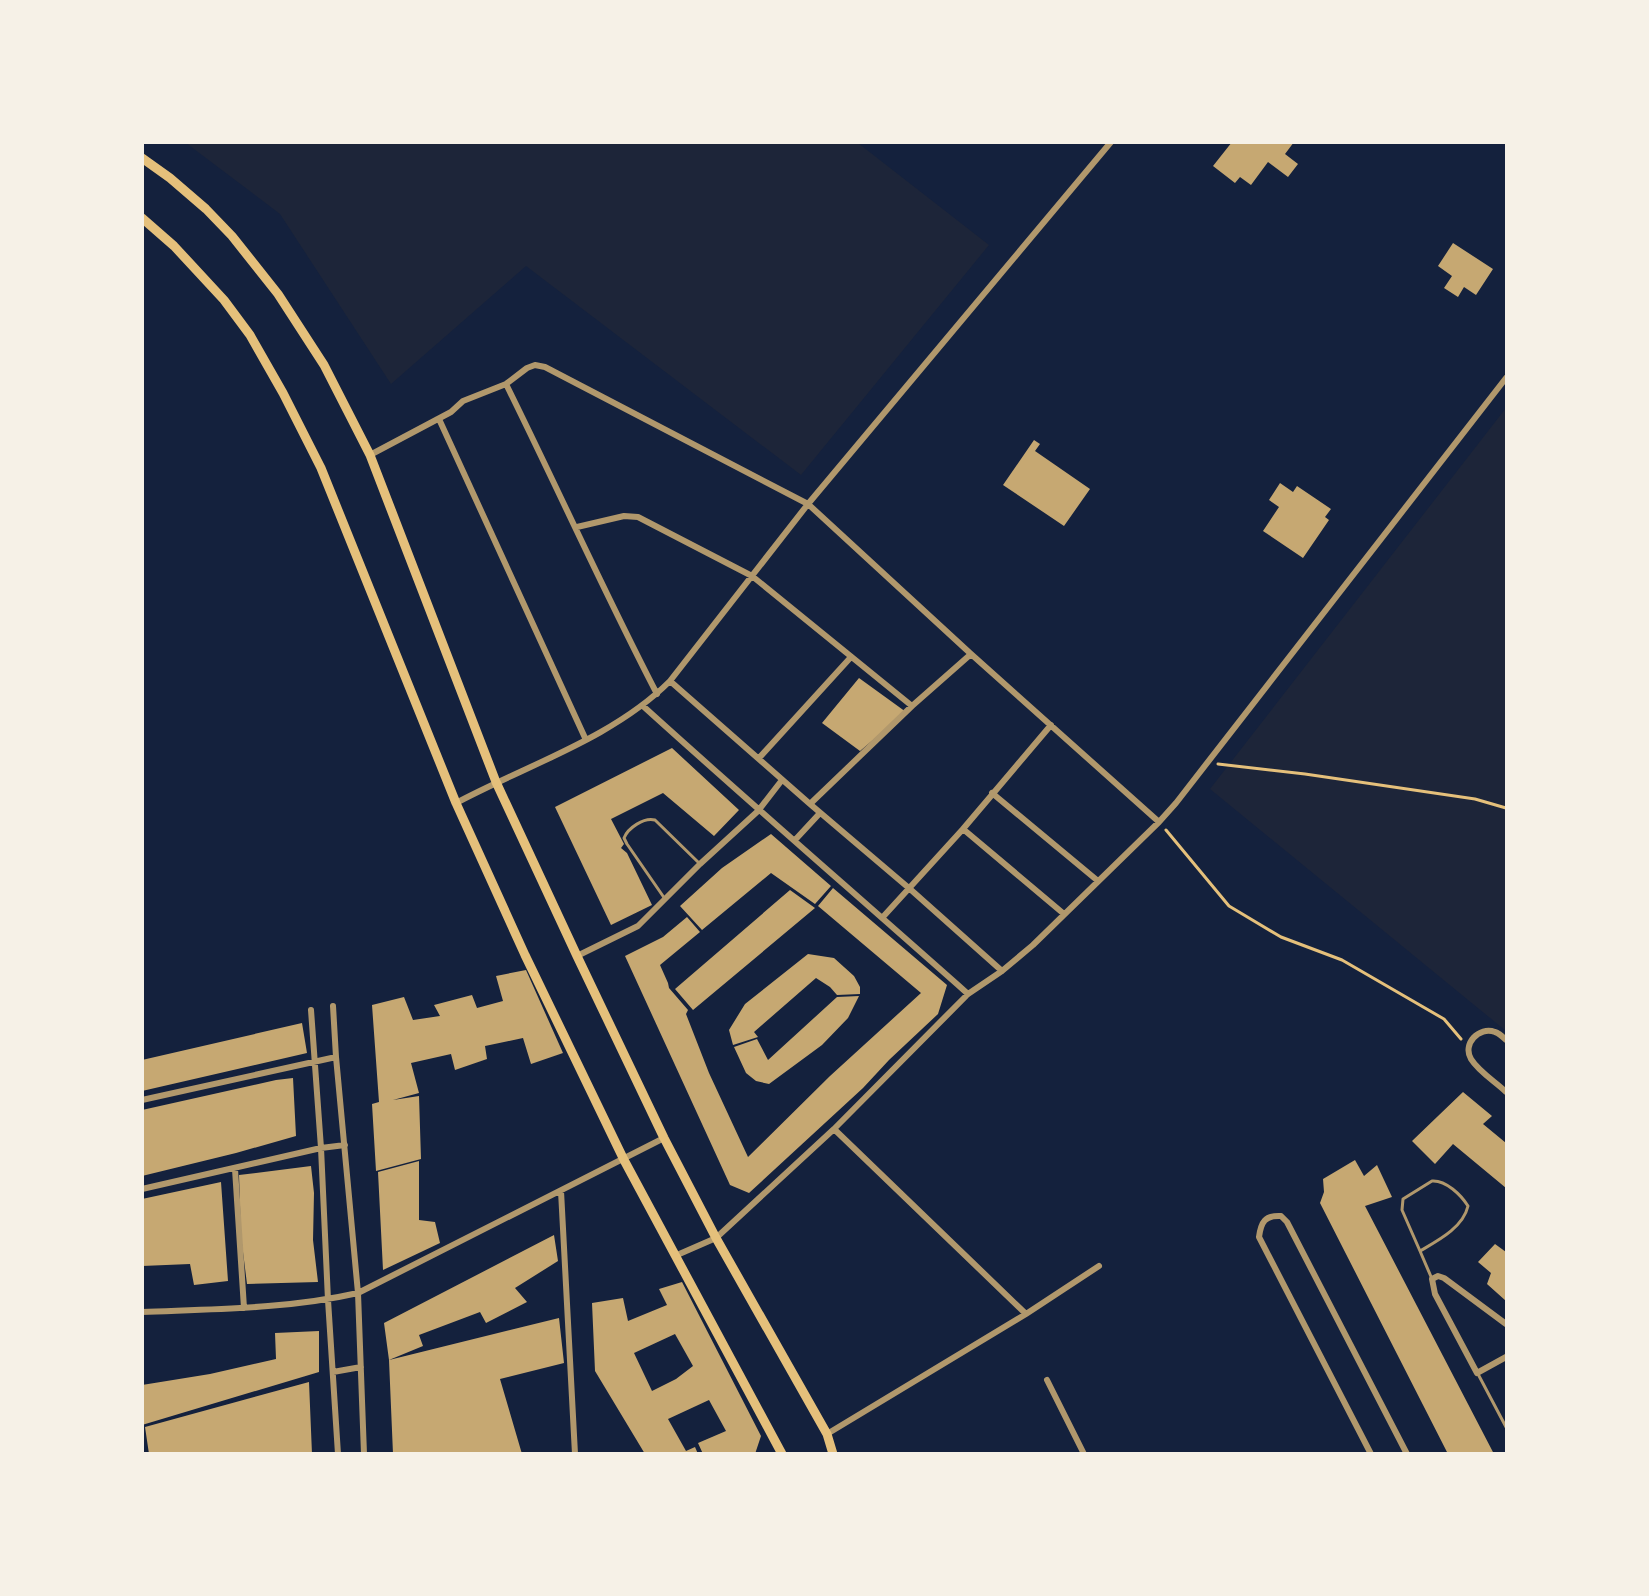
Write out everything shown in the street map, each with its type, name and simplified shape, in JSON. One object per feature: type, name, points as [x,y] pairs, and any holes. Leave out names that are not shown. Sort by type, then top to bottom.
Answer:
[{"type":"main road","points":[[142,158],[170,178],[206,209],[254,261],[324,365],[370,455],[496,782],[577,956],[664,1138],[716,1238],[827,1434],[833,1454]]},
{"type":"main road","points":[[142,218],[174,246],[224,300],[250,335],[283,393],[321,468],[456,803],[525,955],[624,1160],[677,1255],[781,1453]]},
{"type":"street","points":[[456,803],[586,740],[643,706],[670,681],[808,504],[1111,142]]},
{"type":"street","points":[[370,455],[452,412],[463,401],[506,384],[527,368],[535,365],[545,367],[808,504],[1159,822]]},
{"type":"street","points":[[677,1255],[716,1238],[834,1129],[968,994],[1002,971],[1033,945],[1159,822],[1506,378]]},
{"type":"street","points":[[506,384],[657,694]]},
{"type":"street","points":[[439,419],[586,740]]},
{"type":"street","points":[[577,527],[624,516],[638,517],[752,576],[912,706]]},
{"type":"street","points":[[810,804],[912,706],[971,654]]},
{"type":"street","points":[[759,758],[850,657]]},
{"type":"street","points":[[670,681],[1002,971]]},
{"type":"street","points":[[643,706],[758,811],[795,840],[968,994]]},
{"type":"street","points":[[882,918],[910,889],[1051,726]]},
{"type":"street","points":[[577,956],[638,926],[700,864],[758,811],[782,780]]},
{"type":"street","points":[[992,794],[1098,881]]},
{"type":"street","points":[[795,840],[820,813]]},
{"type":"street","points":[[963,828],[1065,914]]},
{"type":"street","points":[[333,1006],[358,1293],[364,1454]]},
{"type":"street","points":[[311,1010],[338,1454]]},
{"type":"street","points":[[1506,1041],[1497,1032],[1488,1030],[1479,1032],[1472,1038],[1469,1047],[1472,1060],[1506,1092]]},
{"type":"street","points":[[142,1100],[336,1057]]},
{"type":"street","points":[[834,1129],[1026,1314]]},
{"type":"street","points":[[142,1312],[244,1308],[328,1300],[358,1293],[664,1138]]},
{"type":"street","points":[[142,1189],[321,1148],[345,1145]]},
{"type":"street","points":[[235,1169],[244,1308]]},
{"type":"street","points":[[561,1191],[575,1454]]},
{"type":"street","points":[[1371,1454],[1258,1237],[1260,1224],[1266,1218],[1274,1215],[1281,1216],[1287,1222],[1407,1454]]},
{"type":"street","points":[[827,1434],[1026,1314],[1099,1266]]},
{"type":"street","points":[[1506,1324],[1444,1278],[1438,1276],[1432,1279],[1432,1289],[1478,1373],[1506,1357]]},
{"type":"street","points":[[333,1372],[361,1366]]},
{"type":"street","points":[[1047,1380],[1084,1454]]},
{"type":"lane","points":[[665,899],[627,844],[624,838],[626,833],[644,820],[655,820],[700,864]]},
{"type":"lane","points":[[1420,1251],[1447,1234],[1466,1213],[1468,1206],[1462,1197],[1439,1181],[1432,1181],[1403,1199],[1401,1203],[1401,1210],[1432,1279]]},
{"type":"lane","points":[[1478,1373],[1506,1427]]},
{"type":"path","points":[[1207,763],[1305,774],[1475,799],[1506,808]]},
{"type":"path","points":[[1159,822],[1229,906],[1281,938],[1342,960],[1444,1020],[1469,1047]]},
{"type":"shaded area","points":[[186,143],[858,143],[989,245],[801,475],[526,266],[391,384],[280,214]]},
{"type":"shaded area","points":[[1506,408],[1506,1031],[1210,789]]},
{"type":"building","points":[[1232,142],[1294,142],[1285,154],[1298,164],[1288,177],[1268,162],[1251,185],[1240,177],[1235,183],[1213,166]]},
{"type":"building","points":[[1453,243],[1493,269],[1476,295],[1464,287],[1458,297],[1444,288],[1452,276],[1438,266]]},
{"type":"building","points":[[1034,440],[1040,444],[1035,451],[1090,489],[1064,526],[1003,485]]},
{"type":"building","points":[[1280,483],[1293,492],[1297,486],[1331,509],[1325,517],[1329,520],[1303,558],[1263,531],[1279,507],[1269,500]]},
{"type":"building","points":[[859,678],[906,712],[860,751],[822,723]]},
{"type":"building","points":[[672,748],[739,810],[714,836],[663,793],[611,819],[624,844],[621,848],[627,853],[652,905],[611,925],[555,807]]},
{"type":"building","points":[[771,834],[831,886],[815,904],[771,873],[702,930],[680,906],[722,868]]},
{"type":"building","points":[[833,888],[947,985],[938,1014],[863,1088],[749,1193],[730,1185],[625,956],[663,937],[687,917],[700,932],[660,965],[669,988],[688,1010],[686,1014],[709,1073],[748,1157],[830,1076],[921,993],[818,906]]},
{"type":"building","points":[[790,890],[815,908],[693,1010],[675,989]]},
{"type":"building","points":[[808,954],[834,958],[854,976],[860,987],[860,994],[837,995],[830,987],[816,978],[754,1032],[758,1037],[733,1045],[729,1030],[745,1004]]},
{"type":"building","points":[[526,970],[563,1053],[531,1064],[523,1038],[485,1046],[487,1059],[455,1070],[451,1054],[411,1063],[419,1093],[393,1100],[419,1096],[421,1159],[376,1171],[372,1104],[379,1102],[372,1005],[404,997],[413,1020],[440,1016],[434,1005],[472,995],[477,1008],[503,1001],[496,976]]},
{"type":"building","points":[[859,996],[848,1018],[822,1045],[769,1084],[756,1081],[746,1073],[734,1047],[757,1039],[768,1060],[837,997]]},
{"type":"building","points":[[302,1023],[307,1053],[142,1091],[142,1060]]},
{"type":"building","points":[[293,1078],[296,1136],[142,1176],[142,1110]]},
{"type":"building","points":[[1463,1092],[1492,1116],[1483,1124],[1506,1143],[1506,1188],[1453,1144],[1435,1164],[1412,1141]]},
{"type":"building","points":[[1355,1160],[1364,1176],[1377,1165],[1392,1197],[1365,1206],[1494,1454],[1448,1454],[1320,1203],[1324,1192],[1323,1179]]},
{"type":"building","points":[[419,1161],[419,1220],[435,1222],[440,1243],[383,1270],[378,1172]]},
{"type":"building","points":[[311,1166],[314,1193],[313,1240],[318,1282],[247,1284],[241,1236],[239,1175]]},
{"type":"building","points":[[221,1182],[228,1281],[194,1285],[190,1264],[142,1266],[142,1199]]},
{"type":"building","points":[[554,1235],[558,1261],[515,1288],[527,1302],[486,1323],[480,1312],[419,1335],[423,1346],[389,1360],[384,1323]]},
{"type":"building","points":[[1495,1244],[1506,1252],[1506,1301],[1487,1284],[1491,1273],[1478,1262]]},
{"type":"building","points":[[682,1282],[761,1436],[755,1454],[703,1454],[698,1443],[726,1431],[709,1400],[668,1419],[686,1451],[695,1447],[698,1454],[645,1454],[595,1371],[592,1303],[623,1298],[628,1321],[667,1305],[659,1289]],"holes":[[[675,1334],[693,1366],[676,1379],[652,1391],[634,1353]]]},
{"type":"building","points":[[559,1318],[564,1363],[500,1379],[522,1454],[393,1454],[389,1360]]},
{"type":"building","points":[[319,1331],[319,1372],[142,1425],[142,1385],[210,1374],[276,1359],[275,1333]]},
{"type":"building","points":[[309,1382],[312,1454],[149,1454],[145,1427]]}]
